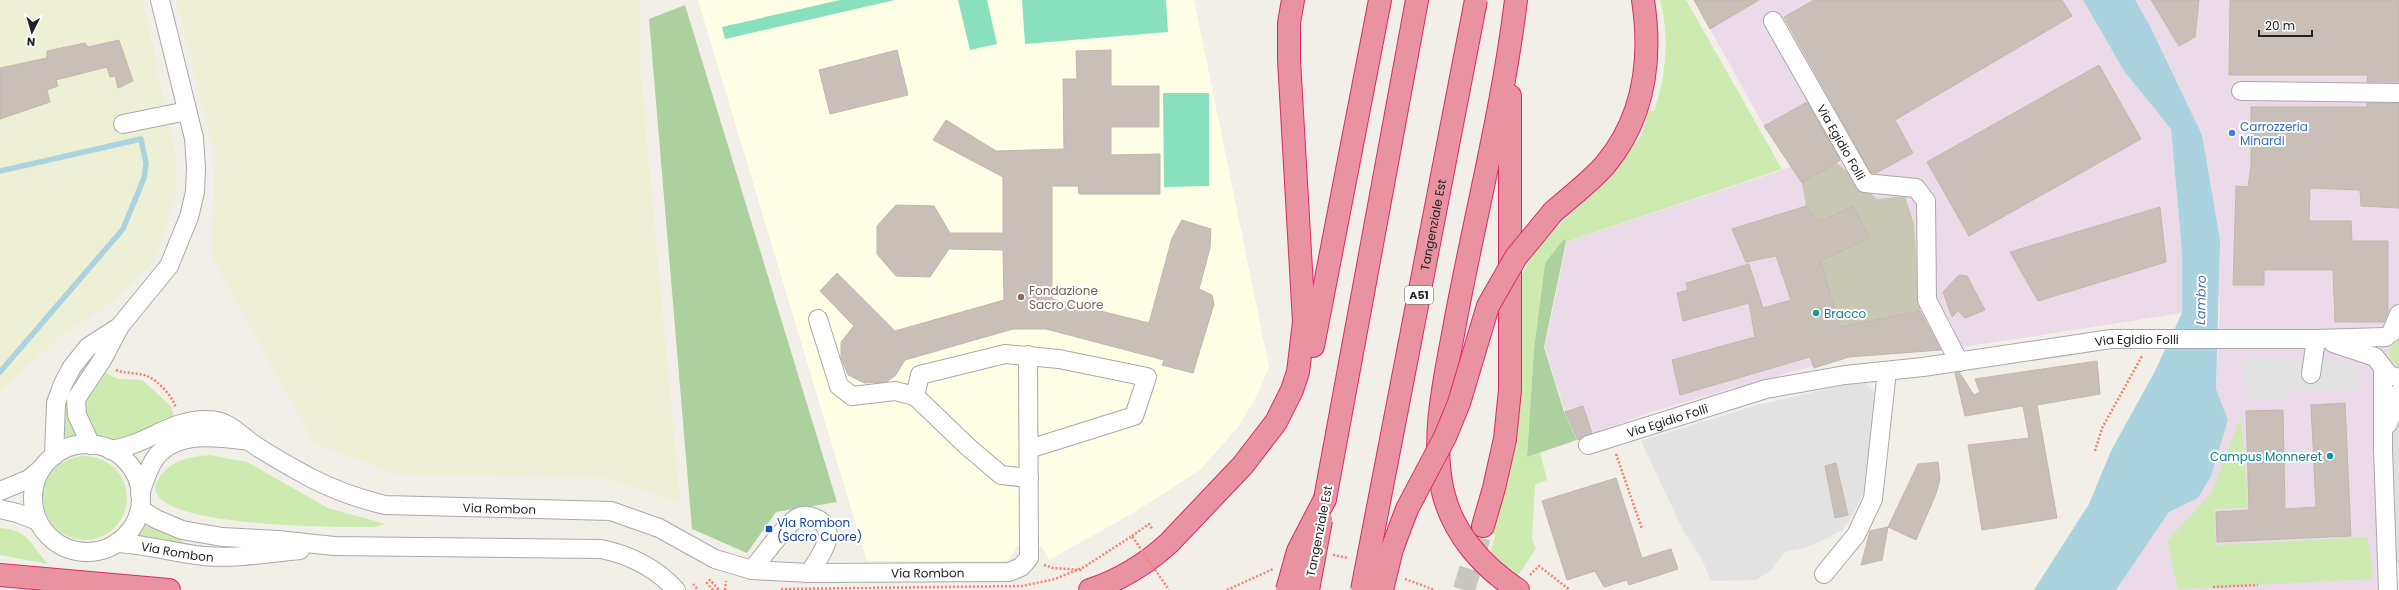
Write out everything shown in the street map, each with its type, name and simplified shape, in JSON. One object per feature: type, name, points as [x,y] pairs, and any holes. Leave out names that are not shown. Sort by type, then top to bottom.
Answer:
[{"type":"highway","points":[[1088,580],[1109,583],[1158,554],[1183,529],[1267,436],[1292,390],[1299,366],[1304,322],[1289,60],[1289,23],[1293,0]]},
{"type":"highway","points":[[1183,529],[1212,509],[1266,454],[1291,418],[1306,378],[1332,259],[1380,0]]},
{"type":"highway","name":"Tangenziale Est","points":[[1308,590],[1417,0]]},
{"type":"highway","name":"Tangenziale Est","points":[[1362,590],[1476,0]]},
{"type":"highway","points":[[1516,0],[1510,50],[1443,392],[1439,427],[1439,462],[1443,494],[1453,521],[1468,546],[1488,566],[1523,584]]},
{"type":"highway","points":[[1382,590],[1398,530],[1407,509],[1453,419],[1488,306],[1501,281],[1516,257],[1553,212],[1605,165],[1625,137],[1641,101],[1647,58],[1648,30],[1643,0]]},
{"type":"highway","points":[[1483,526],[1494,488],[1505,439],[1510,390],[1510,50]]},
{"type":"highway","points":[[1287,590],[1298,551],[1325,499]]},
{"type":"highway","points":[[0,575],[169,590]]},
{"type":"street","points":[[91,445],[77,415],[76,399],[102,360],[120,326],[169,266],[189,217],[195,192],[196,168],[194,138],[160,0]]},
{"type":"street","name":"Via Egidio Folli","points":[[1773,21],[1865,183],[1916,188],[1926,201],[1927,300],[1959,362]]},
{"type":"street","points":[[2241,91],[2399,93]]},
{"type":"street","points":[[123,124],[187,111]]},
{"type":"street","points":[[2388,590],[2383,449],[2382,367],[2379,349],[2392,333],[2399,314]]},
{"type":"street","points":[[818,319],[839,386],[852,396],[895,391],[915,396],[967,446],[1001,475],[1030,478]]},
{"type":"street","points":[[49,461],[56,403],[63,384],[72,367],[88,347],[120,326]]},
{"type":"street","name":"Via Egidio Folli","points":[[1588,445],[1766,389],[1845,375],[1887,372],[2111,339],[2316,339],[2392,333]]},
{"type":"street","points":[[2311,374],[2316,339]]},
{"type":"street","name":"Via Egidio Folli","points":[[2316,339],[2366,353],[2375,358],[2382,367],[2399,378]]},
{"type":"street","points":[[915,396],[920,375],[1005,354],[1059,359],[1147,377],[1134,416],[1029,449]]},
{"type":"street","points":[[1028,355],[1030,552]]},
{"type":"street","points":[[1824,574],[1856,535],[1873,499],[1887,372]]},
{"type":"street","points":[[2384,434],[2399,392]]},
{"type":"street","name":"Via Rombon","points":[[110,450],[137,444],[173,425],[204,420],[231,426],[249,441],[312,478],[364,500],[407,507],[612,511],[659,528],[715,560],[752,570],[809,572],[1009,572],[1022,567],[1030,552]]},
{"type":"street","points":[[140,501],[156,458],[173,444],[197,438],[249,441]]},
{"type":"street","points":[[0,491],[29,479],[49,461],[70,447],[91,445],[110,450],[122,458],[131,468],[136,478],[140,501]]},
{"type":"street","name":"Via Rombon","points":[[49,461],[36,480],[33,494],[34,508],[38,521],[47,535],[61,546],[73,550],[94,551],[116,544],[136,544],[185,554],[223,557],[334,546]]},
{"type":"street","name":"Via Rombon","points":[[116,544],[132,527],[140,501],[165,524],[189,532],[222,537],[278,540],[334,546],[594,548],[634,559],[660,574],[676,590]]},
{"type":"street","points":[[0,509],[38,521]]},
{"type":"street","points":[[752,570],[793,521],[806,516],[820,520],[825,527],[828,536],[825,548],[809,572]]},
{"type":"path","points":[[2095,451],[2109,414],[2145,350]]},
{"type":"path","points":[[110,368],[127,374],[147,376],[152,379],[174,400],[177,414]]},
{"type":"path","points":[[1611,438],[1642,529]]},
{"type":"path","points":[[780,589],[1022,586],[1055,579],[1084,567],[1149,524],[1154,532],[1149,536]]},
{"type":"path","points":[[1132,536],[1170,590]]},
{"type":"path","points":[[1134,546],[1139,543]]},
{"type":"path","points":[[1030,552],[1053,568],[1088,580]]},
{"type":"path","points":[[1523,584],[1539,566],[1570,590]]},
{"type":"path","points":[[725,590],[726,577]]},
{"type":"path","points":[[713,590],[707,583],[710,580],[719,590]]},
{"type":"path","points":[[2213,587],[2258,585]]},
{"type":"shaded area","points":[[0,0],[143,0],[175,153],[177,191],[154,262],[109,305],[61,336],[0,391]]},
{"type":"shaded area","points":[[176,0],[640,0],[639,55],[680,502],[602,477],[394,474],[314,443],[211,255],[215,157]]},
{"type":"shaded area","name":"Fondazione Sacro Cuore","points":[[698,0],[1194,0],[1269,367],[1255,399],[1238,427],[1200,470],[1133,513],[1049,560],[1042,547],[1017,546],[1008,561],[867,561]]},
{"type":"shaded area","points":[[1694,0],[2083,0],[2124,71],[2171,129],[2182,252],[2182,313],[1945,350],[1851,356],[1648,413],[1578,440],[1565,412],[1545,347],[1567,242],[1791,167],[1764,126]]},
{"type":"shaded area","points":[[2135,0],[2399,0],[2399,393],[2384,434],[2388,590],[2116,590],[2169,512],[2198,498],[2228,420],[2216,389],[2220,306],[2202,135],[2150,26]]},
{"type":"shaded area","points":[[1836,162],[1877,199],[1905,196],[1914,224],[1920,311],[1852,325],[1858,356],[1851,356],[1820,261],[1870,238],[1853,206],[1820,222],[1806,206],[1802,183]]},
{"type":"shaded area","points":[[2242,357],[2348,361],[2356,364],[2360,372],[2362,390],[2290,392],[2289,398],[2248,398]]},
{"type":"shaded area","points":[[1865,383],[1876,394],[1865,489],[1851,519],[1842,530],[1826,539],[1804,548],[1785,552],[1770,571],[1756,580],[1711,581],[1702,560],[1682,528],[1641,441],[1757,405],[1839,386]]},
{"type":"shaded area","points":[[2399,405],[2399,563],[2390,563],[2387,449]]},
{"type":"green space","points":[[840,0],[895,0],[725,39],[722,27]]},
{"type":"green space","points":[[958,0],[987,0],[997,44],[970,50]]},
{"type":"green space","points":[[1022,0],[1166,0],[1168,32],[1025,44]]},
{"type":"green space","points":[[1660,0],[1686,0],[1782,169],[1566,242],[1564,240],[1545,263],[1534,349],[1527,456],[1540,452],[1547,480],[1535,485],[1532,539],[1536,549],[1517,577],[1490,555],[1495,535],[1493,533],[1507,475],[1520,340],[1521,277],[1531,257],[1550,234],[1613,174],[1641,136],[1649,111],[1654,111],[1664,70],[1666,42]]},
{"type":"green space","points":[[685,5],[837,502],[776,512],[747,553],[692,529],[649,19]]},
{"type":"green space","points":[[1163,93],[1209,93],[1209,186],[1164,187]]},
{"type":"green space","points":[[1564,239],[1566,242],[1544,347],[1564,412],[1577,440],[1527,457],[1534,349],[1545,263]]},
{"type":"green space","points":[[2399,341],[2399,367],[2393,361],[2390,350],[2395,343]]},
{"type":"green space","points":[[88,358],[92,362],[73,388],[77,432],[76,436],[67,438],[63,436],[63,423],[68,394]]},
{"type":"green space","points":[[103,371],[118,379],[142,380],[171,406],[174,416],[139,436],[128,440],[114,441],[102,438],[88,423],[85,416],[83,402]]},
{"type":"green space","points":[[2241,417],[2248,507],[2214,509],[2216,545],[2368,537],[2373,574],[2370,579],[2178,589],[2167,541],[2211,493]]},
{"type":"green space","points":[[210,455],[247,462],[328,508],[386,524],[376,527],[327,527],[243,522],[203,516],[172,506],[156,493],[161,475],[171,465],[189,458]]},
{"type":"green space","points":[[85,456],[101,459],[115,468],[124,482],[127,498],[124,514],[115,528],[101,537],[85,540],[69,537],[55,528],[46,514],[43,498],[46,482],[55,468],[69,459]]},
{"type":"green space","points":[[145,523],[182,539],[182,545],[137,536],[142,524]]},
{"type":"green space","points":[[0,528],[10,529],[24,535],[48,564],[0,555]]},
{"type":"water","name":"Lambro","points":[[2083,0],[2135,0],[2150,26],[2202,135],[2220,240],[2216,389],[2228,420],[2211,476],[2198,498],[2169,512],[2116,590],[2034,590],[2089,504],[2111,451],[2154,373],[2182,313],[2182,252],[2171,129],[2124,71]]},
{"type":"building","points":[[1694,0],[1759,0],[1710,29]]},
{"type":"building","points":[[1814,0],[2062,0],[2072,16],[1895,120],[1913,153],[1876,173],[1871,173],[1784,17]]},
{"type":"building","points":[[2151,0],[2199,0],[2195,37],[2179,46]]},
{"type":"building","points":[[2230,0],[2399,0],[2399,82],[2367,82],[2368,75],[2229,75]]},
{"type":"building","points":[[119,40],[133,81],[118,88],[115,76],[110,77],[107,67],[56,80],[58,86],[47,90],[50,102],[0,119],[0,68],[47,58],[47,51],[85,43],[88,47]]},
{"type":"building","points":[[897,50],[908,95],[830,114],[819,70]]},
{"type":"building","points":[[1111,50],[1111,86],[1159,86],[1159,127],[1111,127],[1111,155],[1160,154],[1160,194],[1079,194],[1078,186],[1052,186],[1052,299],[1149,323],[1172,238],[1182,220],[1211,229],[1210,248],[1199,289],[1212,295],[1214,304],[1193,373],[1162,365],[1164,360],[1046,329],[1013,329],[905,360],[895,376],[886,382],[864,383],[848,375],[841,358],[841,342],[854,326],[820,291],[837,273],[895,331],[1004,300],[1003,250],[949,249],[930,277],[896,276],[877,254],[877,226],[896,205],[934,206],[950,233],[1003,233],[1003,177],[933,140],[946,120],[996,151],[1064,149],[1063,79],[1077,79],[1076,51]]},
{"type":"building","points":[[2099,65],[2141,139],[1969,236],[1927,162]]},
{"type":"building","points":[[1807,102],[1840,160],[1802,183],[1764,126]]},
{"type":"building","points":[[2367,103],[2399,103],[2399,208],[2361,206],[2360,190],[2310,188],[2309,221],[2351,221],[2352,241],[2388,241],[2388,311],[2384,322],[2335,322],[2333,270],[2264,270],[2264,285],[2233,285],[2236,186],[2248,187],[2251,166],[2251,107],[2367,107]]},
{"type":"building","points":[[1806,206],[1820,222],[1853,206],[1870,238],[1820,261],[1841,327],[1920,311],[1941,350],[1849,357],[1814,368],[1810,357],[1680,395],[1672,360],[1755,337],[1749,303],[1683,321],[1677,293],[1688,290],[1686,283],[1749,264],[1763,308],[1791,300],[1776,256],[1746,262],[1732,229]]},
{"type":"building","points":[[2160,207],[2166,262],[2038,301],[2010,252]]},
{"type":"building","points":[[1959,275],[1967,276],[1985,310],[1965,318],[1958,311],[1952,317],[1943,292]]},
{"type":"building","points":[[2097,361],[2100,394],[2037,405],[2057,518],[1982,530],[1968,445],[2029,438],[2023,406],[1965,416],[1955,373],[1959,372],[1974,395],[1980,392],[1975,379]]},
{"type":"building","name":"Campus Monneret","points":[[2345,403],[2351,536],[2217,542],[2216,512],[2249,510],[2246,411],[2283,410],[2285,509],[2316,507],[2311,405]]},
{"type":"building","points":[[1583,406],[1592,433],[1578,440],[1565,412]]},
{"type":"building","points":[[1938,462],[1940,479],[1936,494],[1916,540],[1888,527],[1918,464]]},
{"type":"building","points":[[1836,463],[1848,515],[1835,518],[1825,466]]},
{"type":"building","points":[[1616,478],[1642,558],[1671,549],[1678,569],[1629,585],[1627,580],[1604,587],[1595,571],[1567,580],[1542,501]]},
{"type":"building","points":[[1888,527],[1882,560],[1861,565],[1870,531]]},
{"type":"waterway","points":[[0,171],[141,139],[146,163],[144,178],[123,229],[0,372]]},
{"type":"tunnel","points":[[1464,590],[1483,526]]},
{"type":"place","name":"Carrozzeria Minardi","points":[[2232,133]]},
{"type":"place","name":"Fondazione Sacro Cuore","points":[[1021,297]]},
{"type":"place","name":"Bracco","points":[[1816,313]]},
{"type":"place","name":"Campus Monneret","points":[[2330,456]]},
{"type":"place","name":"Via Rombon (Sacro Cuore)","points":[[769,529]]}]
